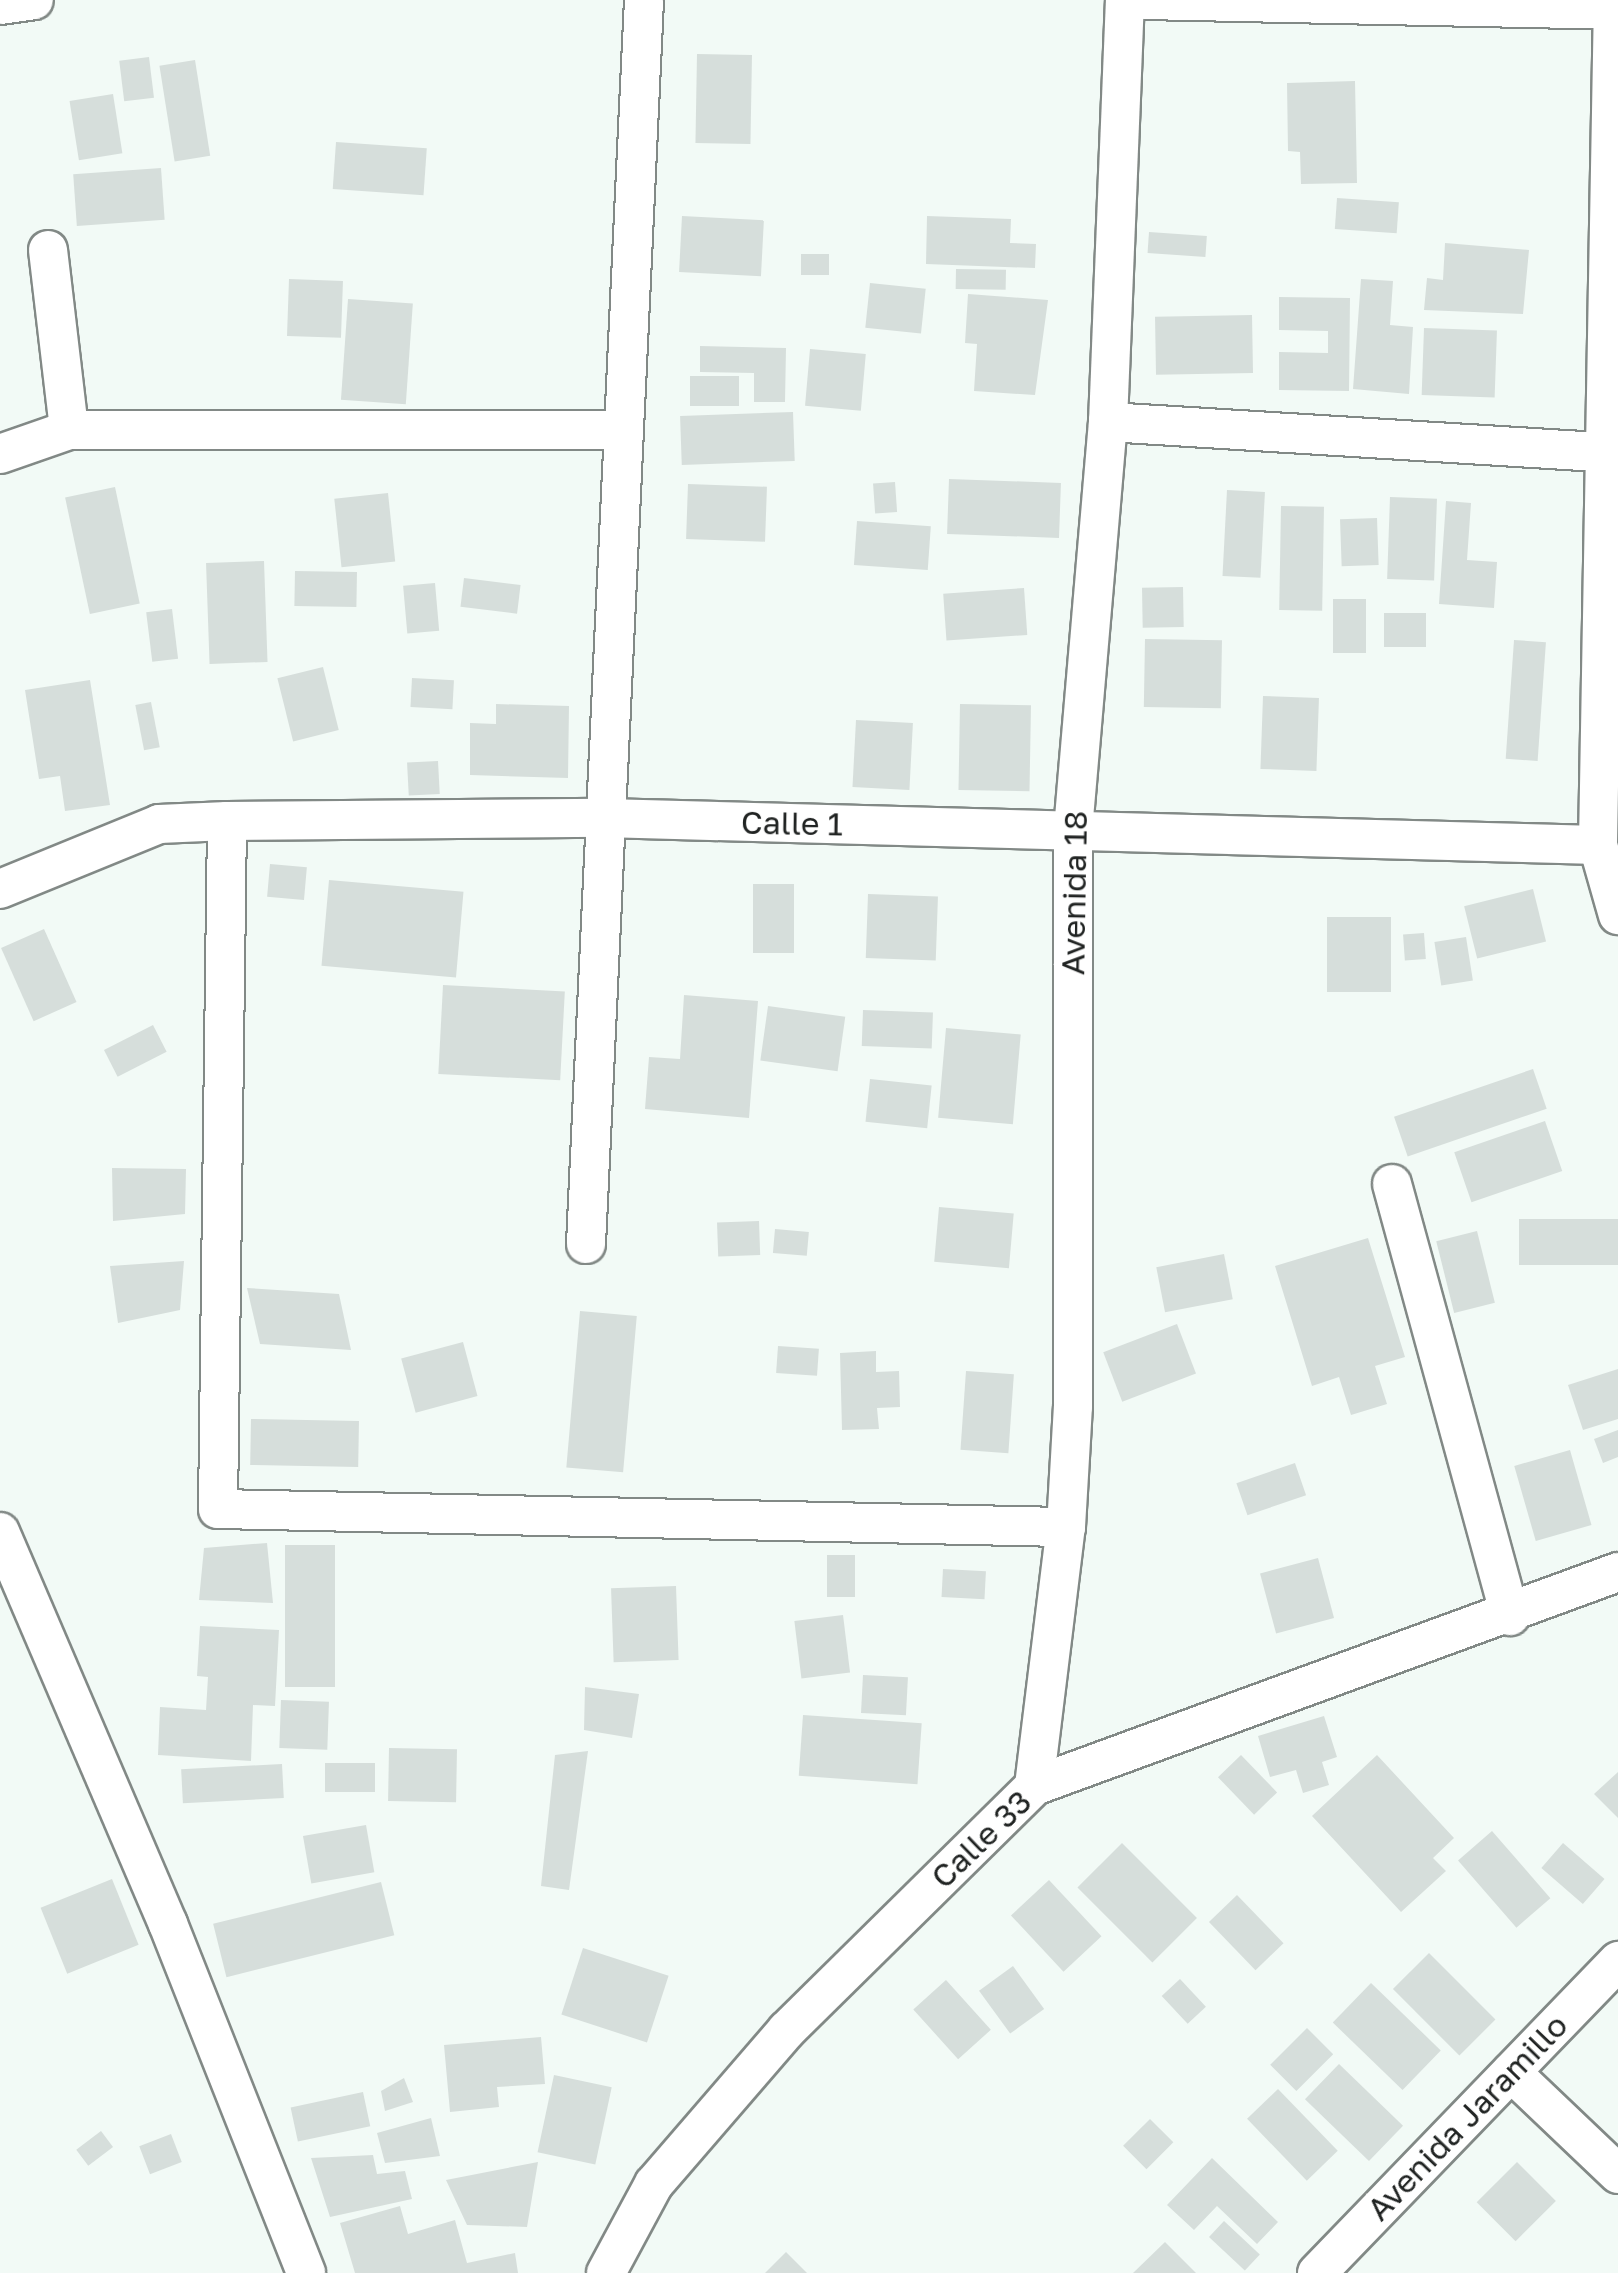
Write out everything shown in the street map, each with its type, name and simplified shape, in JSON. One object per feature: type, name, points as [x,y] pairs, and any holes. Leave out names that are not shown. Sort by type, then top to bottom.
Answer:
[{"type":"street","points":[[0,5],[34,0]]},
{"type":"street","points":[[586,1244],[620,430],[644,0]]},
{"type":"street","name":"Avenida 18","points":[[1034,1786],[1066,1527],[1072,1407],[1072,830],[1108,422],[1125,0]]},
{"type":"street","points":[[1144,0],[1614,7],[1604,452],[1608,782],[1598,845],[1618,915]]},
{"type":"street","points":[[48,250],[68,430]]},
{"type":"street","points":[[1108,422],[1604,452]]},
{"type":"street","points":[[0,454],[68,430],[620,430]]},
{"type":"street","name":"Calle 1","points":[[0,889],[159,824],[227,821],[604,818],[1598,845]]},
{"type":"street","points":[[227,821],[218,1509],[1066,1527]]},
{"type":"street","points":[[1392,1184],[1510,1616]]},
{"type":"street","points":[[0,1532],[168,1924],[306,2273]]},
{"type":"street","name":"Calle 33","points":[[606,2273],[654,2184],[787,2030],[1034,1786],[1510,1616],[1618,1572]]},
{"type":"street","name":"Avenida Jaramillo","points":[[1317,2273],[1618,1962]]},
{"type":"street","points":[[1511,2072],[1618,2174]]},
{"type":"building","points":[[697,54],[752,55],[750,144],[695,143]]},
{"type":"building","points":[[149,57],[154,98],[124,101],[119,61]]},
{"type":"building","points":[[195,60],[210,156],[175,161],[159,66]]},
{"type":"building","points":[[1355,81],[1357,183],[1301,184],[1300,152],[1288,151],[1287,83]]},
{"type":"building","points":[[113,94],[122,153],[79,160],[70,101]]},
{"type":"building","points":[[336,142],[427,148],[423,195],[333,189]]},
{"type":"building","points":[[161,168],[165,220],[77,226],[73,174]]},
{"type":"building","points":[[1337,198],[1399,202],[1397,233],[1335,229]]},
{"type":"building","points":[[682,216],[764,220],[761,276],[679,272]]},
{"type":"building","points":[[927,216],[1011,219],[1010,243],[1036,244],[1035,268],[926,264]]},
{"type":"building","points":[[1149,232],[1207,236],[1205,257],[1148,253]]},
{"type":"building","points":[[1445,243],[1529,250],[1523,314],[1424,310],[1427,278],[1443,280]]},
{"type":"building","points":[[801,254],[829,254],[829,275],[801,275]]},
{"type":"building","points":[[956,269],[1006,270],[1006,290],[956,289]]},
{"type":"building","points":[[289,279],[343,281],[341,338],[287,336]]},
{"type":"building","points":[[1361,279],[1393,281],[1390,325],[1413,327],[1409,394],[1353,389]]},
{"type":"building","points":[[870,283],[926,289],[921,334],[865,328]]},
{"type":"building","points":[[968,294],[1048,300],[1035,395],[974,391],[977,344],[965,343]]},
{"type":"building","points":[[1279,297],[1350,298],[1349,391],[1279,390],[1279,352],[1328,353],[1328,331],[1279,330]]},
{"type":"building","points":[[348,299],[413,304],[406,404],[341,400]]},
{"type":"building","points":[[1252,315],[1253,373],[1156,375],[1155,317]]},
{"type":"building","points":[[1424,328],[1497,331],[1495,398],[1422,395]]},
{"type":"building","points":[[700,346],[786,348],[785,402],[754,402],[754,373],[700,372]]},
{"type":"building","points":[[810,349],[866,354],[861,411],[805,406]]},
{"type":"building","points":[[690,376],[739,376],[739,406],[690,406]]},
{"type":"building","points":[[793,412],[795,461],[682,465],[680,416]]},
{"type":"building","points":[[949,479],[1061,483],[1059,538],[947,534]]},
{"type":"building","points":[[895,482],[897,512],[875,513],[873,484]]},
{"type":"building","points":[[688,484],[767,487],[765,542],[686,539]]},
{"type":"building","points":[[115,487],[140,603],[90,614],[65,498]]},
{"type":"building","points":[[1227,490],[1265,492],[1260,578],[1222,576]]},
{"type":"building","points":[[388,493],[395,562],[342,567],[334,499]]},
{"type":"building","points":[[1390,497],[1437,499],[1434,581],[1387,579]]},
{"type":"building","points":[[1446,501],[1471,503],[1467,560],[1497,562],[1494,608],[1439,604]]},
{"type":"building","points":[[1281,506],[1324,507],[1322,611],[1279,610]]},
{"type":"building","points":[[1377,518],[1379,565],[1342,566],[1340,519]]},
{"type":"building","points":[[857,521],[931,526],[928,570],[854,565]]},
{"type":"building","points":[[264,561],[268,662],[210,664],[206,563]]},
{"type":"building","points":[[295,571],[357,572],[356,607],[294,606]]},
{"type":"building","points":[[464,578],[521,585],[517,614],[460,607]]},
{"type":"building","points":[[435,583],[439,631],[407,634],[403,586]]},
{"type":"building","points":[[1183,587],[1184,627],[1143,628],[1142,588]]},
{"type":"building","points":[[1024,588],[1027,635],[946,641],[943,594]]},
{"type":"building","points":[[1333,599],[1366,599],[1366,653],[1333,653]]},
{"type":"building","points":[[172,609],[178,659],[152,662],[146,612]]},
{"type":"building","points":[[1384,613],[1426,613],[1426,647],[1384,647]]},
{"type":"building","points":[[1145,639],[1222,640],[1221,708],[1144,707]]},
{"type":"building","points":[[1514,640],[1546,642],[1538,761],[1506,759]]},
{"type":"building","points":[[323,667],[339,730],[293,741],[277,678]]},
{"type":"building","points":[[412,678],[454,680],[452,709],[410,707]]},
{"type":"building","points":[[90,680],[110,805],[65,811],[60,776],[39,779],[25,690]]},
{"type":"building","points":[[1263,696],[1319,698],[1316,771],[1260,769]]},
{"type":"building","points":[[151,702],[160,747],[144,750],[135,705]]},
{"type":"building","points":[[496,704],[569,706],[568,778],[470,775],[470,723],[496,724]]},
{"type":"building","points":[[960,704],[1031,705],[1029,791],[958,790]]},
{"type":"building","points":[[856,720],[913,723],[909,790],[852,787]]},
{"type":"building","points":[[438,761],[440,794],[409,796],[407,763]]},
{"type":"building","points":[[270,864],[307,867],[304,900],[267,897]]},
{"type":"building","points":[[329,880],[463,892],[456,977],[322,966]]},
{"type":"building","points":[[753,884],[794,884],[794,953],[753,953]]},
{"type":"building","points":[[1533,889],[1546,941],[1477,959],[1464,906]]},
{"type":"building","points":[[868,894],[938,896],[936,960],[866,958]]},
{"type":"building","points":[[1327,917],[1391,917],[1391,992],[1327,992]]},
{"type":"building","points":[[44,929],[77,1002],[34,1021],[1,948]]},
{"type":"building","points":[[1424,933],[1426,959],[1405,960],[1403,934]]},
{"type":"building","points":[[1466,937],[1473,980],[1441,985],[1434,942]]},
{"type":"building","points":[[443,985],[565,991],[560,1080],[438,1074]]},
{"type":"building","points":[[684,995],[758,1001],[749,1118],[645,1109],[649,1057],[680,1059]]},
{"type":"building","points":[[768,1006],[845,1017],[838,1071],[760,1060]]},
{"type":"building","points":[[863,1010],[933,1012],[932,1048],[862,1046]]},
{"type":"building","points":[[153,1025],[167,1052],[118,1077],[104,1050]]},
{"type":"building","points":[[946,1028],[1021,1035],[1013,1124],[938,1118]]},
{"type":"building","points":[[1533,1069],[1547,1109],[1408,1157],[1394,1117]]},
{"type":"building","points":[[870,1079],[932,1085],[927,1128],[866,1122]]},
{"type":"building","points":[[1545,1121],[1562,1171],[1471,1202],[1454,1152]]},
{"type":"building","points":[[112,1168],[186,1169],[185,1214],[113,1221]]},
{"type":"building","points":[[939,1207],[1014,1214],[1009,1268],[934,1262]]},
{"type":"building","points":[[1519,1219],[1618,1219],[1618,1265],[1519,1265]]},
{"type":"building","points":[[759,1221],[760,1255],[718,1256],[717,1222]]},
{"type":"building","points":[[775,1229],[809,1232],[807,1256],[773,1253]]},
{"type":"building","points":[[1477,1231],[1495,1303],[1454,1313],[1436,1241]]},
{"type":"building","points":[[1368,1238],[1405,1357],[1375,1366],[1387,1404],[1351,1415],[1339,1377],[1312,1386],[1275,1266]]},
{"type":"building","points":[[1224,1254],[1233,1299],[1165,1312],[1156,1267]]},
{"type":"building","points":[[184,1261],[180,1310],[118,1323],[110,1266]]},
{"type":"building","points":[[247,1288],[339,1294],[351,1350],[260,1344]]},
{"type":"building","points":[[580,1311],[637,1316],[623,1472],[566,1467]]},
{"type":"building","points":[[1177,1324],[1196,1373],[1122,1402],[1103,1352]]},
{"type":"building","points":[[463,1342],[477,1396],[416,1413],[401,1359]]},
{"type":"building","points":[[778,1346],[819,1349],[817,1376],[776,1373]]},
{"type":"building","points":[[876,1351],[876,1372],[899,1371],[900,1407],[877,1408],[879,1429],[842,1430],[840,1353]]},
{"type":"building","points":[[1618,1369],[1618,1419],[1583,1430],[1568,1385]]},
{"type":"building","points":[[966,1371],[1014,1374],[1008,1453],[960,1450]]},
{"type":"building","points":[[251,1419],[359,1421],[358,1467],[250,1465]]},
{"type":"building","points":[[1618,1430],[1618,1457],[1603,1463],[1594,1439]]},
{"type":"building","points":[[1570,1450],[1591,1525],[1536,1541],[1514,1466]]},
{"type":"building","points":[[1295,1463],[1306,1495],[1247,1515],[1236,1483]]},
{"type":"building","points":[[267,1543],[273,1603],[199,1600],[204,1548]]},
{"type":"building","points":[[285,1545],[335,1545],[335,1687],[285,1687]]},
{"type":"building","points":[[827,1555],[855,1555],[855,1597],[827,1597]]},
{"type":"building","points":[[1318,1558],[1334,1618],[1276,1633],[1260,1574]]},
{"type":"building","points":[[943,1569],[986,1571],[984,1599],[942,1597]]},
{"type":"building","points":[[676,1586],[679,1660],[614,1662],[611,1588]]},
{"type":"building","points":[[843,1615],[850,1673],[801,1679],[794,1621]]},
{"type":"building","points":[[200,1626],[279,1630],[275,1706],[253,1705],[251,1761],[158,1755],[160,1707],[206,1710],[208,1677],[197,1676]]},
{"type":"building","points":[[863,1675],[908,1677],[906,1715],[861,1713]]},
{"type":"building","points":[[585,1687],[639,1694],[632,1738],[584,1730]]},
{"type":"building","points":[[281,1700],[329,1702],[327,1750],[279,1748]]},
{"type":"building","points":[[803,1715],[922,1723],[917,1784],[799,1776]]},
{"type":"building","points":[[1324,1716],[1337,1757],[1322,1762],[1329,1785],[1303,1793],[1296,1770],[1270,1777],[1258,1736]]},
{"type":"building","points":[[389,1748],[457,1749],[456,1802],[388,1801]]},
{"type":"building","points":[[588,1751],[569,1890],[541,1886],[555,1755]]},
{"type":"building","points":[[1241,1755],[1277,1792],[1254,1815],[1218,1777]]},
{"type":"building","points":[[1377,1755],[1454,1838],[1433,1858],[1446,1871],[1401,1912],[1312,1816]]},
{"type":"building","points":[[325,1763],[375,1763],[375,1792],[325,1792]]},
{"type":"building","points":[[282,1764],[284,1798],[183,1803],[181,1769]]},
{"type":"building","points":[[1618,1772],[1618,1818],[1594,1794]]},
{"type":"building","points":[[366,1825],[374,1872],[311,1883],[303,1836]]},
{"type":"building","points":[[1492,1831],[1550,1898],[1516,1928],[1458,1861]]},
{"type":"building","points":[[1122,1843],[1197,1918],[1152,1963],[1077,1888]]},
{"type":"building","points":[[1563,1843],[1605,1879],[1583,1904],[1541,1868]]},
{"type":"building","points":[[112,1879],[139,1945],[67,1974],[41,1908]]},
{"type":"building","points":[[1049,1880],[1102,1936],[1063,1972],[1011,1915]]},
{"type":"building","points":[[381,1882],[394,1935],[226,1977],[213,1924]]},
{"type":"building","points":[[1237,1895],[1284,1943],[1255,1970],[1209,1922]]},
{"type":"building","points":[[583,1948],[669,1976],[647,2042],[561,2015]]},
{"type":"building","points":[[1429,1953],[1495,2019],[1459,2056],[1393,1989]]},
{"type":"building","points":[[1013,1966],[1044,2009],[1010,2034],[979,1991]]},
{"type":"building","points":[[1180,1979],[1206,2007],[1188,2024],[1162,1996]]},
{"type":"building","points":[[946,1980],[991,2030],[958,2059],[913,2009]]},
{"type":"building","points":[[1371,1983],[1441,2050],[1403,2090],[1333,2023]]},
{"type":"building","points":[[1307,2028],[1333,2054],[1296,2091],[1270,2065]]},
{"type":"building","points":[[541,2037],[545,2084],[497,2087],[499,2107],[450,2112],[444,2045]]},
{"type":"building","points":[[1339,2064],[1403,2126],[1369,2161],[1305,2099]]},
{"type":"building","points":[[554,2075],[612,2087],[595,2165],[538,2152]]},
{"type":"building","points":[[404,2078],[413,2102],[385,2111],[381,2091]]},
{"type":"building","points":[[1278,2089],[1338,2151],[1307,2181],[1247,2119]]},
{"type":"building","points":[[363,2092],[370,2126],[298,2142],[291,2107]]},
{"type":"building","points":[[431,2118],[440,2156],[385,2163],[377,2133]]},
{"type":"building","points":[[1150,2119],[1173,2142],[1146,2169],[1123,2146]]},
{"type":"building","points":[[101,2131],[113,2147],[88,2166],[76,2150]]},
{"type":"building","points":[[171,2134],[182,2162],[150,2174],[139,2146]]},
{"type":"building","points":[[373,2155],[377,2174],[405,2171],[412,2199],[330,2217],[311,2158]]},
{"type":"building","points":[[1212,2158],[1278,2222],[1257,2244],[1217,2206],[1194,2230],[1167,2205]]},
{"type":"building","points":[[538,2162],[527,2227],[467,2225],[446,2180]]},
{"type":"building","points":[[1517,2162],[1556,2201],[1516,2241],[1477,2202]]},
{"type":"building","points":[[400,2206],[408,2234],[455,2220],[467,2263],[515,2253],[518,2273],[355,2273],[340,2223]]},
{"type":"building","points":[[1224,2221],[1260,2254],[1245,2271],[1209,2237]]},
{"type":"building","points":[[1165,2242],[1196,2273],[1133,2273]]},
{"type":"building","points":[[786,2252],[807,2273],[765,2273]]}]
